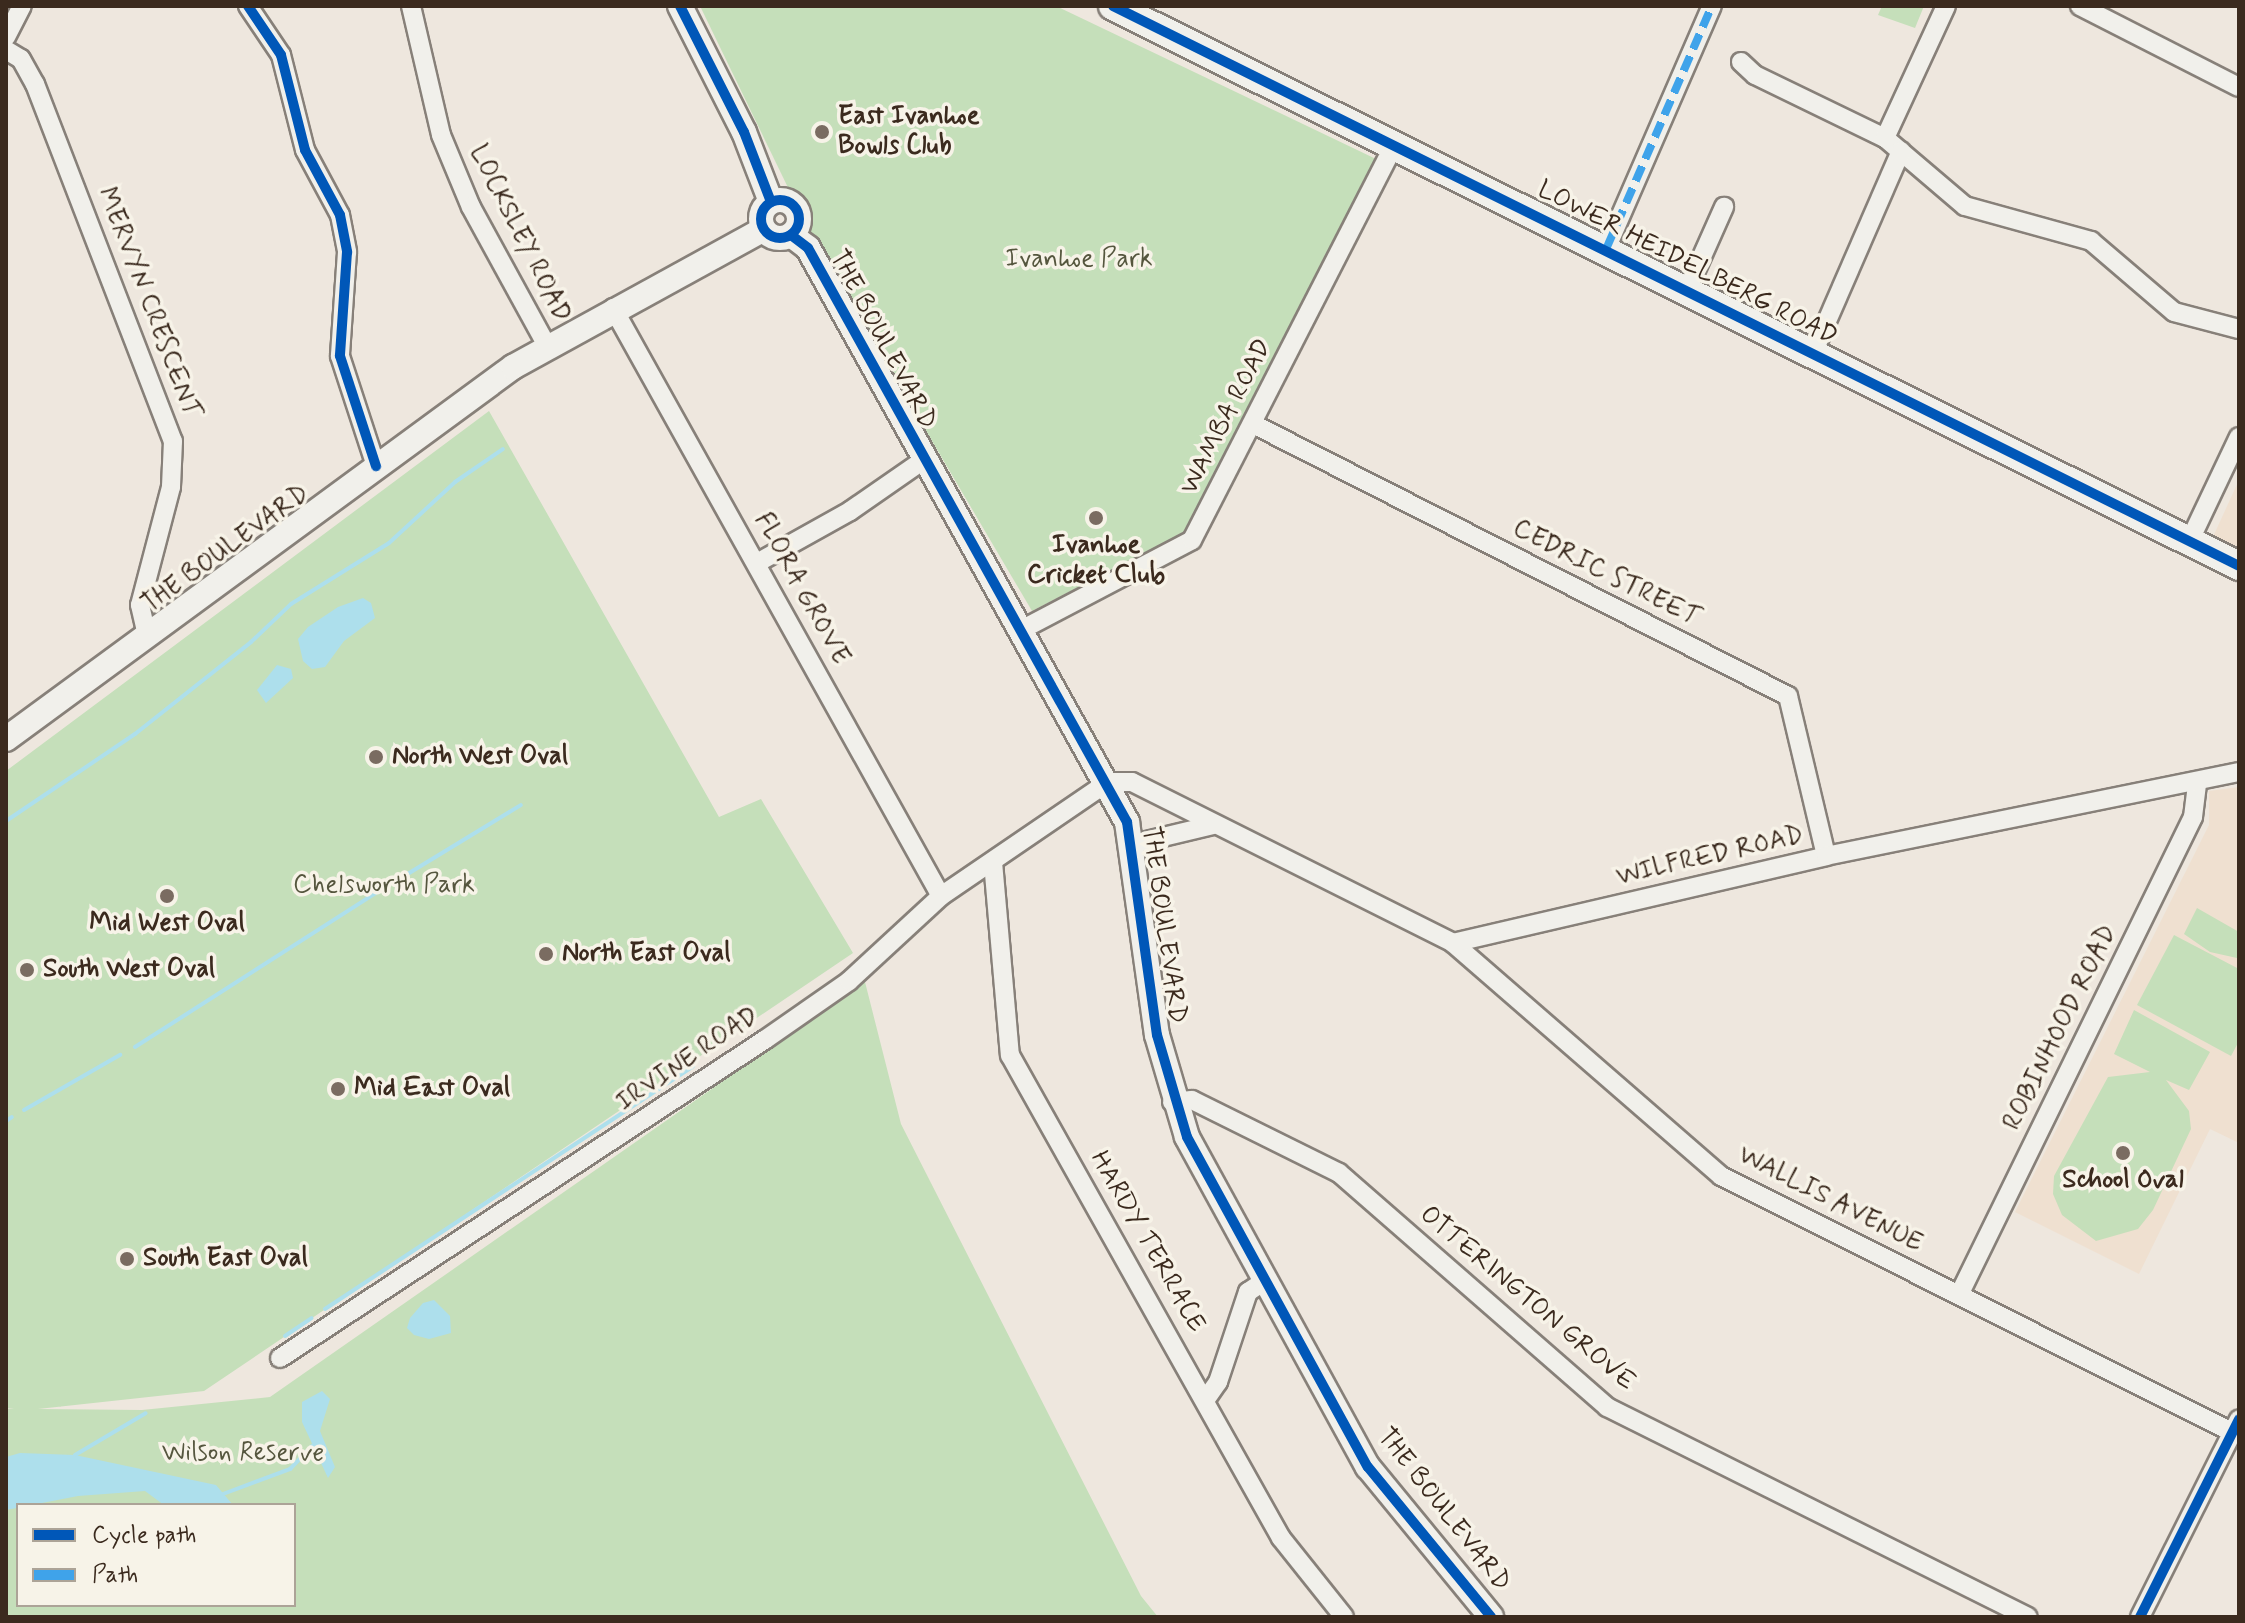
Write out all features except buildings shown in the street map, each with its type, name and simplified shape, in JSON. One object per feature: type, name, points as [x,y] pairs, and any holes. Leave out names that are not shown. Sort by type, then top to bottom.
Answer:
[{"type":"main road","name":"LOWER HEIDELBERG ROAD","points":[[1113,6],[1607,247],[2239,566]]},
{"type":"street","points":[[6,37],[22,6]]},
{"type":"street","points":[[248,6],[281,55],[305,150],[340,215],[347,252],[340,356],[376,466]]},
{"type":"street","name":"LOCKSLEY ROAD","points":[[411,6],[441,135],[471,207],[547,346]]},
{"type":"street","points":[[680,6],[744,132],[771,202]]},
{"type":"street","points":[[1607,247],[1712,6]]},
{"type":"street","points":[[1885,138],[1946,6]]},
{"type":"street","points":[[2080,6],[2239,87]]},
{"type":"street","name":"MERVYN CRESCENT","points":[[6,50],[21,59],[35,84],[173,441],[171,487],[140,605],[147,636]]},
{"type":"street","points":[[1741,62],[1755,75],[1885,138],[1965,206],[2091,241],[2174,312],[2239,329]]},
{"type":"street","name":"WAMBA ROAD","points":[[1019,631],[1192,540],[1395,144]]},
{"type":"street","points":[[1814,351],[1901,151]]},
{"type":"street","points":[[784,200],[794,207],[798,224],[791,235],[773,237],[764,229],[762,211],[771,202],[784,200]]},
{"type":"street","points":[[1688,288],[1724,207]]},
{"type":"street","name":"THE BOULEVARD","points":[[6,739],[376,466],[547,346],[764,229]]},
{"type":"street","name":"THE BOULEVARD","points":[[791,235],[808,248],[922,461],[1108,782],[1134,844],[1157,1035],[1172,1102],[1263,1282],[1368,1467],[1491,1617]]},
{"type":"street","name":"FLORA GROVE","points":[[613,308],[941,896]]},
{"type":"street","name":"CEDRIC STREET","points":[[1253,424],[1788,696],[1826,856]]},
{"type":"street","points":[[2190,540],[2239,437]]},
{"type":"street","points":[[757,563],[850,511],[922,461]]},
{"type":"street","name":"WILFRED ROAD","points":[[1453,943],[1826,856],[2239,772]]},
{"type":"street","points":[[1108,782],[1132,782],[1453,943]]},
{"type":"street","name":"IRVINE ROAD","points":[[280,1358],[778,1031],[849,981],[941,896],[1108,782]]},
{"type":"street","name":"ROBINHOOD ROAD","points":[[1960,1293],[2193,817],[2197,782]]},
{"type":"street","points":[[1134,844],[1192,826],[1216,825]]},
{"type":"street","name":"HARDY TERRACE","points":[[993,862],[1010,1055],[1206,1399],[1281,1538],[1344,1617]]},
{"type":"street","name":"WALLIS AVENUE","points":[[1453,943],[1721,1176],[2235,1426]]},
{"type":"street","name":"OTTERINGTON GROVE","points":[[1172,1102],[1192,1100],[1339,1173],[1607,1407],[2028,1617]]},
{"type":"street","points":[[1206,1399],[1218,1382],[1248,1292],[1263,1282]]},
{"type":"street","points":[[2140,1617],[2235,1426]]},
{"type":"shaded area","points":[[2239,480],[2239,551],[2212,539]]},
{"type":"shaded area","points":[[2239,787],[2239,1143],[2210,1129],[2139,1274],[2015,1212],[2209,825],[2209,791]]},
{"type":"green space","name":"Ivanhoe Park","points":[[700,6],[1056,6],[1376,159],[1187,531],[1032,611],[812,237]]},
{"type":"green space","points":[[1882,6],[1924,6],[1915,28],[1878,15]]},
{"type":"green space","points":[[489,411],[719,817],[761,799],[853,953],[204,1391],[38,1409],[142,1410],[270,1397],[865,982],[901,1124],[1141,1596],[1158,1617],[6,1617],[6,1409],[14,1409],[6,1408],[6,771]]},
{"type":"green space","points":[[2197,908],[2239,932],[2239,966],[2237,958],[2210,952],[2184,934]]},
{"type":"green space","points":[[2174,935],[2239,969],[2239,1041],[2231,1056],[2137,1005]]},
{"type":"green space","name":"School Oval","points":[[2134,1010],[2210,1052],[2189,1090],[2166,1080],[2189,1111],[2191,1129],[2153,1210],[2138,1229],[2096,1241],[2062,1215],[2053,1194],[2054,1176],[2108,1077],[2150,1072],[2114,1054]]},
{"type":"water","points":[[363,598],[371,603],[375,618],[344,641],[325,667],[312,669],[303,661],[298,639],[308,627],[338,607]]},
{"type":"water","points":[[277,665],[291,669],[293,678],[266,703],[257,690]]},
{"type":"water","points":[[434,1300],[450,1316],[451,1333],[429,1339],[414,1335],[407,1328],[410,1318],[423,1303]]},
{"type":"water","points":[[322,1391],[330,1399],[320,1431],[335,1467],[328,1478],[302,1422],[302,1402]]},
{"type":"water","points":[[20,1453],[75,1455],[216,1485],[231,1503],[161,1503],[145,1491],[78,1496],[42,1503],[16,1503],[16,1508],[6,1510],[6,1457]]},
{"type":"waterway","points":[[6,821],[135,734],[251,642],[291,604],[389,543],[455,482],[503,449]]},
{"type":"waterway","points":[[396,881],[521,805]]},
{"type":"waterway","points":[[135,1047],[382,889]]},
{"type":"waterway","points":[[24,1110],[120,1055]]},
{"type":"waterway","points":[[325,1309],[693,1066]]},
{"type":"waterway","points":[[6,1121],[12,1117]]},
{"type":"waterway","points":[[285,1336],[312,1318]]},
{"type":"waterway","points":[[75,1455],[146,1413]]},
{"type":"waterway","points":[[223,1494],[290,1469],[312,1446]]},
{"type":"marked path","points":[[1607,247],[1712,6]]},
{"type":"cycle path","points":[[248,6],[281,55],[305,150],[340,215],[347,252],[340,356],[376,466]]},
{"type":"cycle path","points":[[680,6],[744,132],[771,202]]},
{"type":"cycle path","points":[[1113,6],[2239,566]]},
{"type":"cycle path","points":[[780,200],[793,206],[799,219],[793,232],[780,238],[767,232],[761,219],[767,206],[780,200]]},
{"type":"cycle path","points":[[791,235],[808,248],[1127,822],[1157,1035],[1187,1137],[1368,1467],[1491,1617]]},
{"type":"cycle path","points":[[2140,1617],[2239,1419]]},
{"type":"place","name":"East Ivanhoe Bowls Club","points":[[822,132]]},
{"type":"place","name":"Ivanhoe Cricket Club","points":[[1096,518]]},
{"type":"place","name":"North West Oval","points":[[376,757]]},
{"type":"place","name":"Mid West Oval","points":[[167,896]]},
{"type":"place","name":"North East Oval","points":[[546,954]]},
{"type":"place","name":"South West Oval","points":[[27,970]]},
{"type":"place","name":"Mid East Oval","points":[[338,1089]]},
{"type":"place","name":"School Oval","points":[[2123,1153]]},
{"type":"place","name":"South East Oval","points":[[127,1259]]},
{"type":"park label","name":"Chelsworth Park","points":[[384,886]]},
{"type":"park label","name":"Wilson Reserve","points":[[243,1454]]}]
